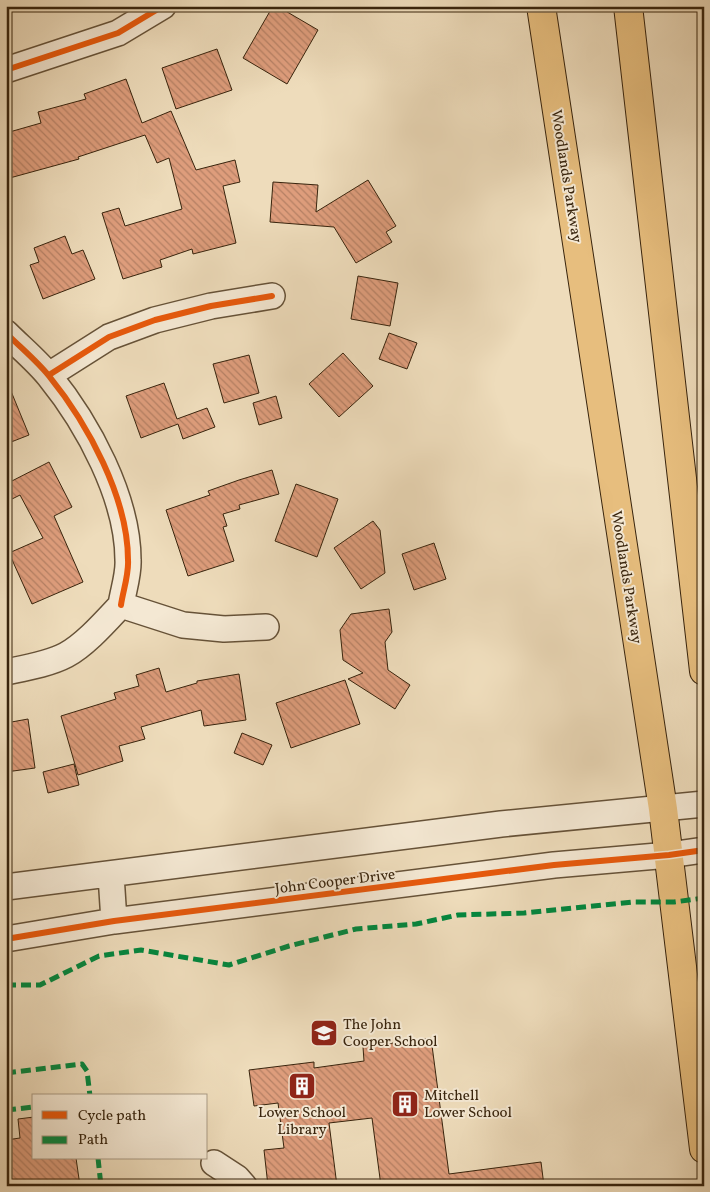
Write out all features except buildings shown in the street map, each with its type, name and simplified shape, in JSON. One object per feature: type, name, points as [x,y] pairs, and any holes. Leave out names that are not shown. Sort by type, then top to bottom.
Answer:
[{"type":"main road","name":"Woodlands Parkway","points":[[541,6],[669,855],[704,1149]]},
{"type":"main road","points":[[628,6],[704,671]]},
{"type":"street","points":[[6,70],[118,32],[163,6]]},
{"type":"street","points":[[49,376],[109,336],[155,320],[211,306],[272,296]]},
{"type":"street","points":[[6,333],[49,376],[77,416],[96,450],[122,512],[129,562],[120,605],[96,632],[67,655],[26,668],[6,672]]},
{"type":"street","points":[[120,605],[183,625],[224,630],[266,627]]},
{"type":"street","points":[[6,887],[501,824],[704,804]]},
{"type":"street","name":"John Cooper Drive","points":[[6,938],[114,921],[554,865],[704,850]]},
{"type":"street","points":[[111,874],[114,921]]},
{"type":"street","points":[[214,1163],[237,1178],[244,1186]]},
{"type":"marked path","points":[[6,985],[40,985],[99,956],[141,950],[229,965],[289,946],[356,929],[416,924],[458,915],[524,913],[633,902],[674,902],[704,898]]},
{"type":"marked path","points":[[6,1073],[82,1064],[87,1071],[90,1094]]},
{"type":"marked path","points":[[6,1110],[32,1107]]},
{"type":"marked path","points":[[6,1134],[7,1139]]},
{"type":"marked path","points":[[98,1160],[101,1186]]},
{"type":"cycle path","points":[[6,70],[118,33],[163,6]]},
{"type":"cycle path","points":[[49,375],[109,337],[155,320],[211,306],[272,296]]},
{"type":"cycle path","points":[[6,333],[39,365],[64,395],[78,416],[103,463],[121,512],[126,536],[128,565],[121,605]]},
{"type":"cycle path","points":[[6,939],[114,921],[554,865],[704,850]]},
{"type":"place","name":"The John Cooper School","points":[[324,1033]]},
{"type":"place","name":"Lower School Library","points":[[302,1086]]},
{"type":"place","name":"Mitchell Lower School","points":[[405,1104]]}]
